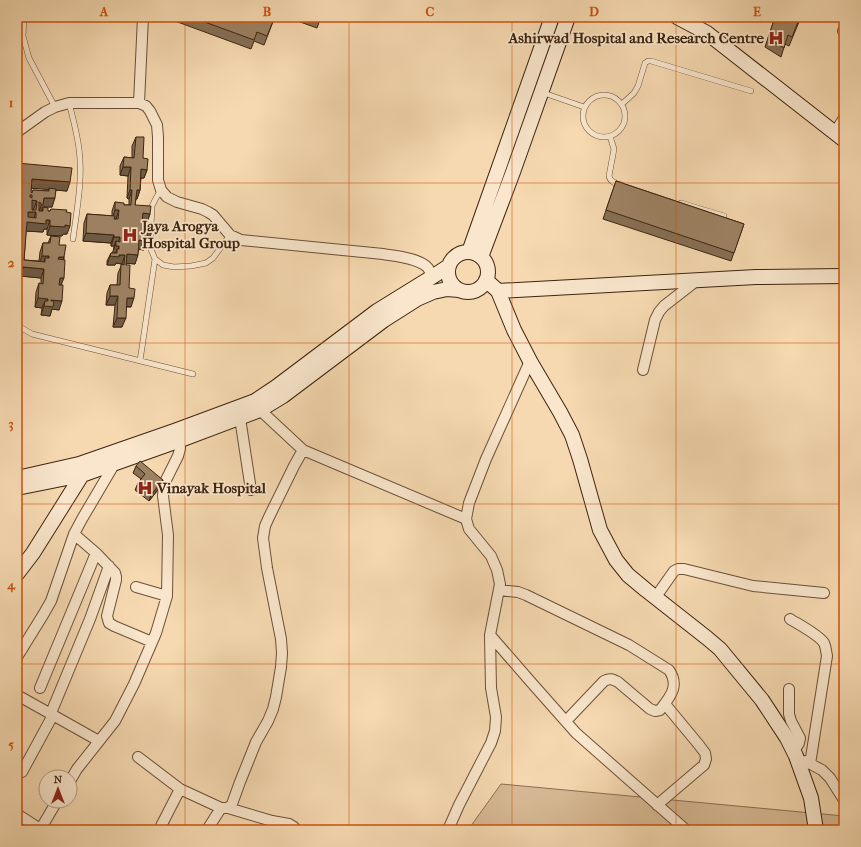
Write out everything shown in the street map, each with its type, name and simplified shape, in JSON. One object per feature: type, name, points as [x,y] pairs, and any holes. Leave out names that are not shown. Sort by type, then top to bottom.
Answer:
[{"type":"main road","points":[[475,254],[527,87],[552,17]]},
{"type":"main road","points":[[475,254],[513,172],[568,17]]},
{"type":"main road","points":[[676,17],[707,33],[839,136]]},
{"type":"main road","points":[[17,488],[80,470],[174,431],[258,406],[282,396],[384,320],[417,299],[433,292],[447,289],[467,292],[474,291],[481,287],[488,274],[487,268],[485,262],[475,254],[462,252],[456,255],[449,266],[449,278],[453,285],[459,290]]},
{"type":"main road","points":[[17,478],[80,470],[115,463],[240,418],[258,406],[276,387],[377,312],[449,266]]},
{"type":"main road","points":[[498,291],[756,277],[844,276]]},
{"type":"main road","points":[[486,280],[498,291],[514,330],[572,435],[600,530],[616,560],[628,575],[720,649],[762,700],[787,738],[795,754],[811,798],[816,830]]},
{"type":"main road","points":[[17,574],[33,553],[80,470]]},
{"type":"street","points":[[138,103],[143,17]]},
{"type":"street","points":[[17,132],[45,112],[69,103],[138,103],[146,106],[157,125],[158,180],[161,190],[167,197],[177,202],[202,209],[213,215],[230,235],[241,240],[404,257],[420,262],[428,268],[432,277]]},
{"type":"street","points":[[839,136],[844,118]]},
{"type":"street","points":[[643,370],[655,320],[659,312],[664,306],[696,281]]},
{"type":"street","points":[[448,830],[459,805],[491,743],[495,731],[496,718],[491,688],[490,635],[500,584],[497,570],[491,556],[469,529],[466,519],[469,503],[530,361]]},
{"type":"street","points":[[258,406],[303,450],[466,519]]},
{"type":"street","points":[[240,418],[251,490]]},
{"type":"street","points":[[78,769],[115,720],[134,684],[156,633],[167,596],[168,535],[163,496],[164,484],[178,456],[180,445],[178,441]]},
{"type":"street","points":[[207,830],[224,808],[232,804],[256,742],[273,709],[281,667],[282,653],[263,538],[265,526],[269,517],[303,450]]},
{"type":"street","points":[[17,657],[51,601],[74,534],[115,463]]},
{"type":"street","points":[[74,534],[96,553],[115,573],[116,577],[107,616],[109,623],[152,642]]},
{"type":"street","points":[[40,688],[96,553]]},
{"type":"street","points":[[22,772],[52,714],[90,619],[109,566]]},
{"type":"street","points":[[655,598],[674,571],[678,569],[684,569],[752,586],[824,593]]},
{"type":"street","points":[[136,587],[167,596]]},
{"type":"street","points":[[499,590],[518,592],[526,595],[629,645],[669,670],[672,675],[674,686],[672,694],[660,710],[655,711],[650,709],[618,682],[608,679],[604,681],[566,721]]},
{"type":"street","points":[[790,619],[816,636],[823,642],[826,649],[810,764]]},
{"type":"street","points":[[490,635],[576,733],[686,830]]},
{"type":"street","points":[[789,689],[789,714],[800,738],[795,754],[822,770],[830,778],[844,800]]},
{"type":"street","points":[[17,694],[99,741]]},
{"type":"street","points":[[657,805],[704,765],[706,759],[705,753],[700,745],[665,704]]},
{"type":"street","points":[[138,757],[180,789],[224,808],[289,824],[294,827],[294,830]]},
{"type":"street","points":[[158,830],[180,789]]},
{"type":"street","points":[[17,814],[40,829],[52,809]]},
{"type":"lane","points":[[24,17],[23,36],[29,58],[55,107]]},
{"type":"lane","points":[[622,104],[634,93],[638,86],[645,63],[648,61],[751,91]]},
{"type":"lane","points":[[527,87],[584,107]]},
{"type":"lane","points":[[605,94],[612,96],[622,104],[625,110],[626,118],[624,125],[613,135],[606,137],[598,136],[586,128],[583,122],[582,114],[584,107],[593,97],[605,94]]},
{"type":"lane","points":[[69,103],[78,142],[80,162],[79,188],[73,239]]},
{"type":"lane","points":[[610,136],[614,149],[609,179],[615,184],[630,188]]},
{"type":"lane","points":[[161,190],[152,206],[150,247],[155,259],[163,265],[174,267],[191,266],[206,262],[213,258],[230,235]]},
{"type":"lane","points":[[673,201],[724,216]]},
{"type":"lane","points":[[140,361],[155,259]]},
{"type":"lane","points":[[17,324],[32,334],[193,374]]},
{"type":"shaded area","points":[[501,784],[844,816],[844,830],[468,830]]},
{"type":"building","points":[[191,17],[268,17],[274,19],[267,36],[257,32],[254,40]]},
{"type":"building","points":[[313,17],[321,17],[320,20]]},
{"type":"building","points":[[775,17],[800,17],[792,37],[788,35],[784,48],[768,38]]},
{"type":"building","points":[[136,137],[144,137],[143,158],[148,159],[147,170],[141,169],[140,190],[137,190],[135,205],[151,206],[150,214],[143,213],[142,223],[152,223],[152,231],[148,231],[147,241],[139,240],[138,255],[127,254],[126,265],[130,265],[129,288],[135,289],[134,298],[127,298],[126,318],[117,318],[118,296],[110,296],[110,285],[120,285],[121,264],[124,265],[125,255],[119,255],[119,257],[110,256],[111,253],[117,253],[119,246],[116,246],[116,241],[120,242],[120,237],[114,237],[114,235],[86,233],[87,214],[115,216],[114,219],[118,219],[119,210],[115,210],[115,202],[124,203],[124,205],[131,205],[131,167],[123,167],[124,157],[134,158]]},
{"type":"building","points":[[17,163],[72,168],[70,182],[32,179],[32,193],[33,190],[49,191],[49,188],[56,189],[55,198],[44,198],[43,205],[39,202],[39,211],[43,211],[43,207],[48,208],[48,211],[51,209],[67,210],[66,212],[71,213],[70,226],[50,226],[50,220],[46,220],[46,224],[27,222],[24,260],[45,262],[45,258],[49,258],[49,256],[42,256],[43,243],[50,243],[51,236],[60,237],[59,245],[66,245],[64,257],[59,257],[58,259],[65,260],[64,278],[60,278],[59,285],[63,285],[62,301],[51,300],[54,301],[53,307],[44,306],[45,301],[48,301],[48,299],[38,298],[39,283],[43,284],[44,269],[23,267],[23,269],[18,269],[19,263],[17,263],[17,256],[21,257],[21,250],[17,250]],"holes":[[[32,200],[37,201],[36,210],[32,210]],[[28,212],[36,212],[36,218],[28,217]]]},
{"type":"building","points":[[616,181],[744,224],[734,253],[606,210]]},
{"type":"building","points":[[140,461],[163,480],[151,495],[138,483],[145,474],[136,466]]},
{"type":"place","name":"Ashirwad Hospital and Research Centre","points":[[776,38]]},
{"type":"place","name":"Jaya Arogya Hospital Group","points":[[130,235]]},
{"type":"place","name":"Vinayak Hospital","points":[[145,488]]}]
